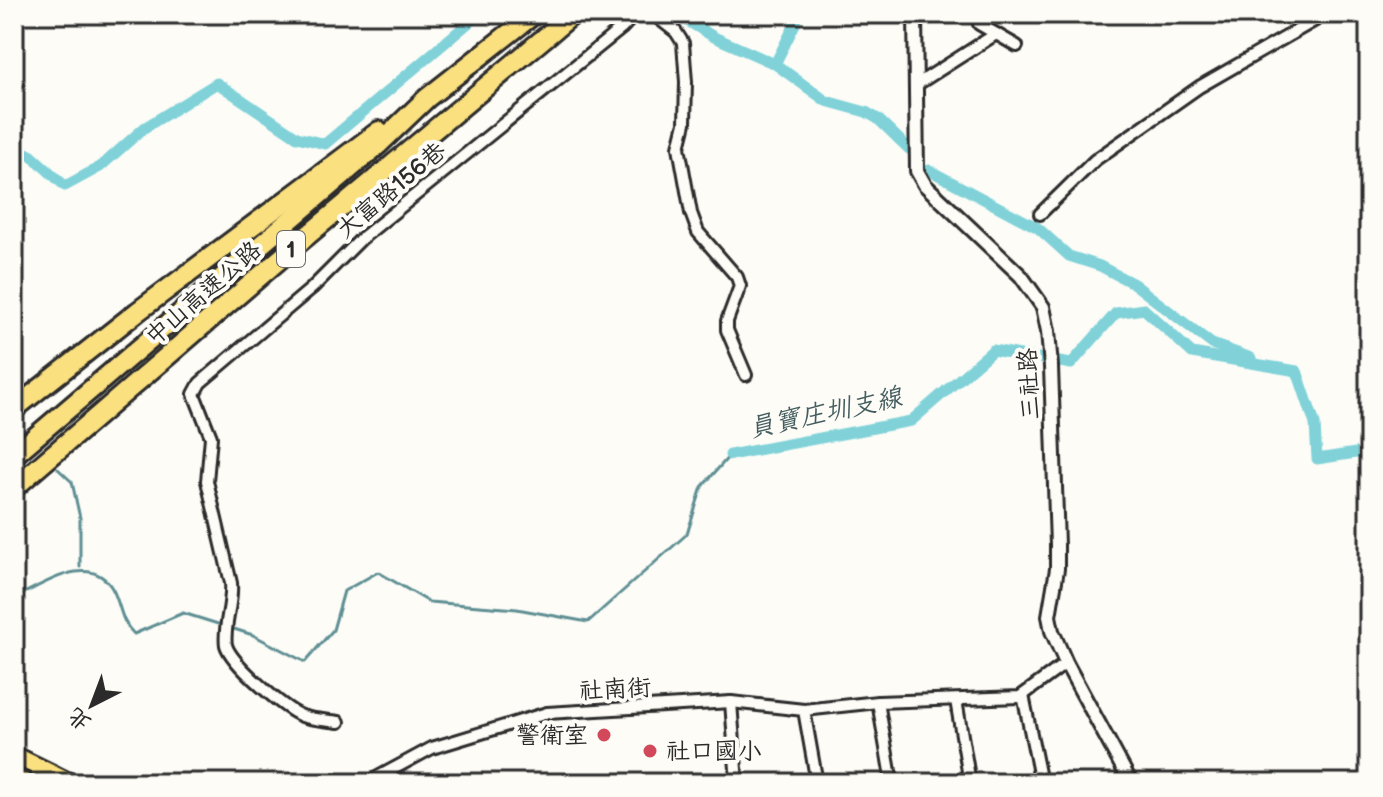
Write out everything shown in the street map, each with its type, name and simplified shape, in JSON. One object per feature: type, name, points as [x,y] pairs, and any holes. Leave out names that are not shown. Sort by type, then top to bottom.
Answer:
[{"type":"highway","name":"中山高速公路","points":[[14,455],[378,145],[427,98],[534,14]]},
{"type":"highway","name":"中山高速公路","points":[[14,488],[302,240],[573,14]]},
{"type":"highway","points":[[14,409],[367,139],[427,98]]},
{"type":"main road","points":[[14,755],[71,783]]},
{"type":"main road","points":[[14,776],[27,783]]},
{"type":"street","name":"大富路156巷","points":[[339,722],[302,715],[277,700],[229,653],[225,641],[233,599],[231,583],[207,481],[211,437],[194,394],[200,383],[312,288],[361,239],[622,28],[635,14]]},
{"type":"street","points":[[653,14],[676,32],[683,43],[685,123],[679,147],[691,213],[698,232],[737,277],[740,286],[727,321],[727,330],[746,375]]},
{"type":"street","name":"三社路","points":[[915,14],[917,171],[925,185],[1021,276],[1043,307],[1051,367],[1057,545],[1057,569],[1049,616],[1066,663],[1131,783]]},
{"type":"street","points":[[1298,14],[1304,25]]},
{"type":"street","points":[[1040,214],[1095,160],[1199,87],[1326,14]]},
{"type":"street","points":[[979,24],[1017,46]]},
{"type":"street","points":[[916,85],[996,34]]},
{"type":"street","points":[[1041,783],[1023,695],[1066,663]]},
{"type":"street","name":"社南街","points":[[367,783],[432,748],[547,713],[731,702],[804,710],[878,702],[1023,695]]},
{"type":"street","points":[[956,700],[970,783]]},
{"type":"street","points":[[731,702],[737,783]]},
{"type":"street","points":[[878,702],[892,783]]},
{"type":"street","points":[[804,710],[817,783]]},
{"type":"waterway","points":[[14,147],[32,156],[65,186],[100,167],[144,128],[217,83],[297,137],[325,144],[479,14]]},
{"type":"waterway","points":[[676,14],[714,37],[775,64],[826,101],[866,112],[878,119],[909,149]]},
{"type":"waterway","points":[[775,64],[796,22],[785,14]]},
{"type":"waterway","points":[[929,170],[1038,228],[1069,256],[1100,266],[1134,284],[1212,344],[1251,358]]},
{"type":"waterway","name":"員寶庄圳支線","points":[[730,455],[911,421],[993,350],[1071,364],[1116,313],[1144,309],[1192,353],[1297,371],[1315,424],[1317,459],[1369,451]]},
{"type":"waterway","name":"員寶庄圳支線","points":[[14,598],[66,574],[93,573],[104,578],[113,590],[123,618],[134,634],[183,613],[253,635],[305,662],[333,630],[344,591],[378,572],[429,602],[517,609],[588,622],[687,534],[702,487],[730,455]]},
{"type":"waterway","points":[[58,469],[72,482],[80,518],[80,567]]},
{"type":"place","name":"警衛室","points":[[604,735]]},
{"type":"place","name":"社口國小","points":[[650,751]]}]
